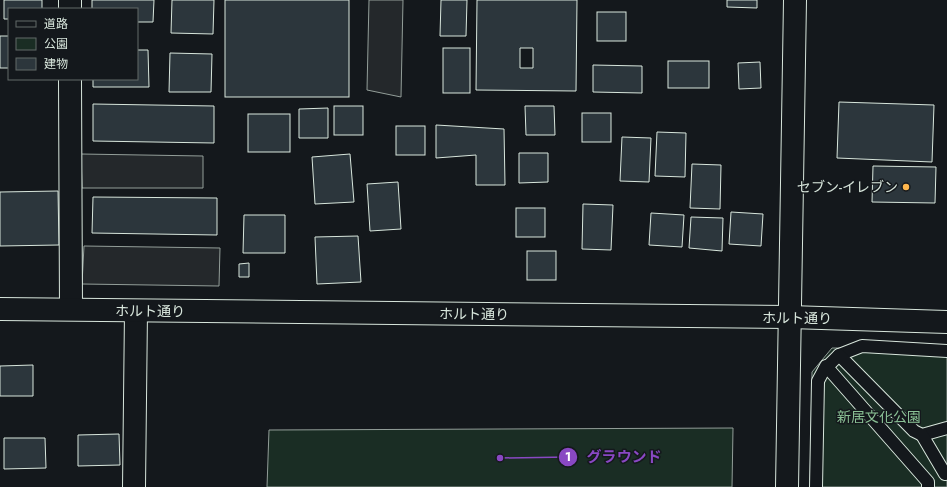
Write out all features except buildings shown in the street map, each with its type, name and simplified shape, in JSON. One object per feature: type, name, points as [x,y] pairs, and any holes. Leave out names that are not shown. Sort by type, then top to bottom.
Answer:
[{"type":"street","points":[[787,487],[795,0]]},
{"type":"street","points":[[70,80],[71,309]]},
{"type":"street","name":"ホルト通り","points":[[0,309],[790,317],[947,322]]},
{"type":"street","points":[[134,487],[136,311]]},
{"type":"lane","points":[[816,487],[818,381],[826,366],[827,367],[839,355],[862,346],[947,351]]},
{"type":"lane","points":[[827,367],[928,482],[928,487],[946,474],[922,435],[914,431],[839,355]]},
{"type":"lane","points":[[922,435],[947,428]]},
{"type":"green space","name":"新居文化公園","points":[[832,348],[947,349],[947,487],[810,487],[812,372]]},
{"type":"green space","points":[[733,428],[732,487],[267,487],[269,430]]},
{"type":"shaded area","points":[[369,0],[403,0],[401,97],[367,90]]},
{"type":"shaded area","points":[[81,154],[203,156],[203,188],[82,188]]},
{"type":"shaded area","points":[[84,246],[220,248],[219,286],[82,284]]},
{"type":"place","name":"セブン-イレブン","points":[[906,187]]},
{"type":"place","name":"グラウンド","points":[[500,458]]}]
